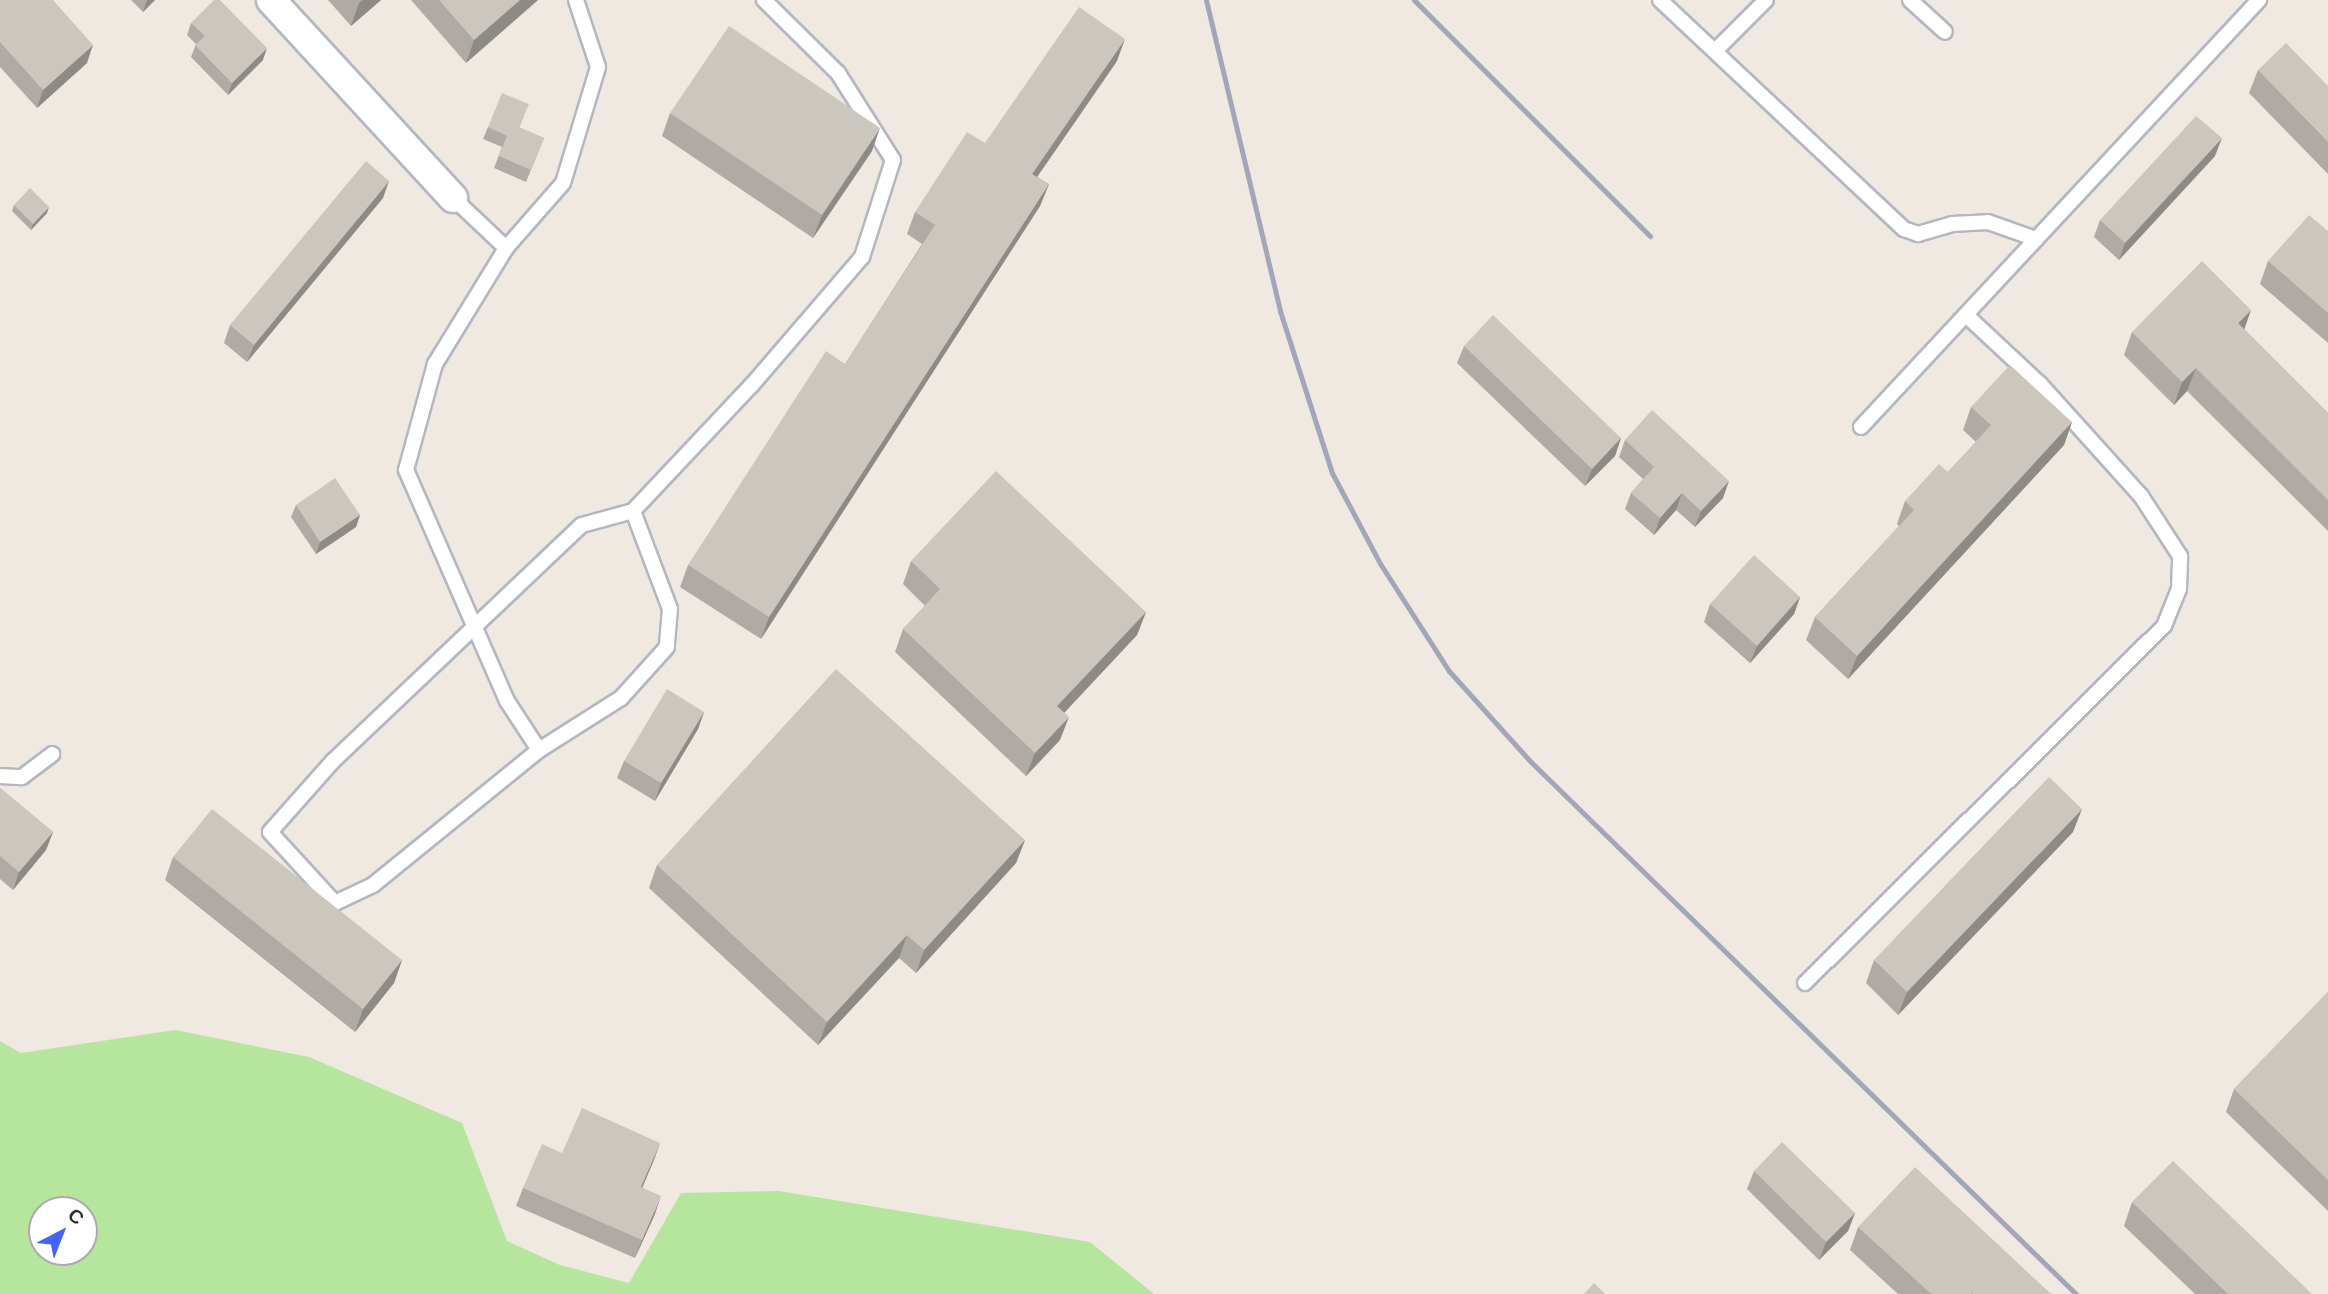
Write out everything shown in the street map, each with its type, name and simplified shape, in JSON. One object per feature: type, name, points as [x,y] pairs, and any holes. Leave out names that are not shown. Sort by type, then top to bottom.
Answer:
[{"type":"street","points":[[271,0],[453,198]]},
{"type":"lane","points":[[633,511],[670,609],[667,647],[621,698],[539,750],[373,885],[335,903],[270,832],[333,761],[582,525],[633,511],[751,386],[862,257],[893,160],[838,73],[764,0]]},
{"type":"lane","points":[[1660,0],[1904,229],[1919,234],[1952,224],[1988,222],[2036,239]]},
{"type":"lane","points":[[1715,51],[1766,0]]},
{"type":"lane","points":[[1910,0],[1945,32]]},
{"type":"lane","points":[[1861,427],[2259,0]]},
{"type":"lane","points":[[539,750],[507,701],[477,624],[406,470],[435,364],[506,248],[563,183],[598,67],[578,1]]},
{"type":"lane","points":[[453,198],[506,248]]},
{"type":"lane","points":[[1805,983],[2164,626],[2179,589],[2180,556],[2140,496],[2040,384],[1966,315]]},
{"type":"lane","points":[[0,776],[22,777],[52,754]]},
{"type":"green space","points":[[175,1030],[309,1057],[462,1123],[507,1241],[560,1265],[629,1283],[681,1193],[779,1191],[1090,1242],[1154,1294],[0,1294],[0,1041],[21,1053]]},
{"type":"building","points":[[0,0],[53,0],[93,45],[43,90],[0,42]]},
{"type":"building","points":[[214,0],[220,0],[267,48],[232,83],[195,45],[205,36],[191,23]]},
{"type":"building","points":[[439,0],[520,0],[474,40]]},
{"type":"building","points":[[1079,7],[1125,39],[1032,174],[1049,184],[769,617],[688,565],[826,351],[845,364],[935,225],[915,212],[967,132],[985,143]]},
{"type":"building","points":[[729,26],[880,128],[822,215],[670,113]]},
{"type":"building","points":[[2286,43],[2328,86],[2328,142],[2258,70]]},
{"type":"building","points":[[502,93],[529,104],[519,127],[544,138],[531,170],[499,156],[507,136],[488,127]]},
{"type":"building","points":[[2196,116],[2222,138],[2125,243],[2100,220]]},
{"type":"building","points":[[366,161],[389,181],[254,345],[230,325]]},
{"type":"building","points":[[30,188],[49,207],[33,224],[14,205]]},
{"type":"building","points":[[2309,215],[2328,231],[2328,313],[2268,261]]},
{"type":"building","points":[[2202,261],[2251,310],[2238,323],[2328,413],[2328,500],[2196,368],[2182,382],[2132,332]]},
{"type":"building","points":[[1493,315],[1621,438],[1592,469],[1464,346]]},
{"type":"building","points":[[2010,365],[2072,422],[1857,656],[1815,617],[1914,510],[1905,501],[1939,464],[1948,472],[1991,425],[1971,407]]},
{"type":"building","points":[[1652,410],[1729,481],[1701,511],[1682,493],[1660,518],[1631,493],[1654,467],[1625,440]]},
{"type":"building","points":[[996,471],[1146,612],[1057,706],[1069,717],[1035,753],[903,629],[940,589],[911,561]]},
{"type":"building","points":[[335,478],[360,515],[320,542],[296,505]]},
{"type":"building","points":[[1754,555],[1800,597],[1757,646],[1710,604]]},
{"type":"building","points":[[836,669],[1025,840],[924,950],[907,935],[827,1022],[657,865]]},
{"type":"building","points":[[667,689],[704,712],[661,783],[624,761]]},
{"type":"building","points":[[2049,777],[2082,809],[1907,992],[1874,960]]},
{"type":"building","points":[[0,788],[53,832],[19,872],[0,856]]},
{"type":"building","points":[[212,809],[402,960],[363,1009],[173,857]]},
{"type":"building","points":[[2328,992],[2328,1180],[2234,1089]]},
{"type":"building","points":[[582,1108],[660,1143],[641,1187],[661,1196],[642,1240],[523,1188],[542,1144],[562,1153]]},
{"type":"building","points":[[1782,1142],[1855,1213],[1826,1242],[1754,1171]]},
{"type":"building","points":[[2173,1161],[2312,1294],[2228,1294],[2132,1202]]},
{"type":"building","points":[[1915,1167],[2051,1294],[1931,1294],[1858,1227]]},
{"type":"building","points":[[1594,1283],[1605,1294],[1584,1294]]},
{"type":"railway","points":[[1206,0],[1280,311],[1332,473],[1381,565],[1449,671],[1531,762],[2076,1294]]},
{"type":"railway","points":[[1414,0],[1650,236]]}]
